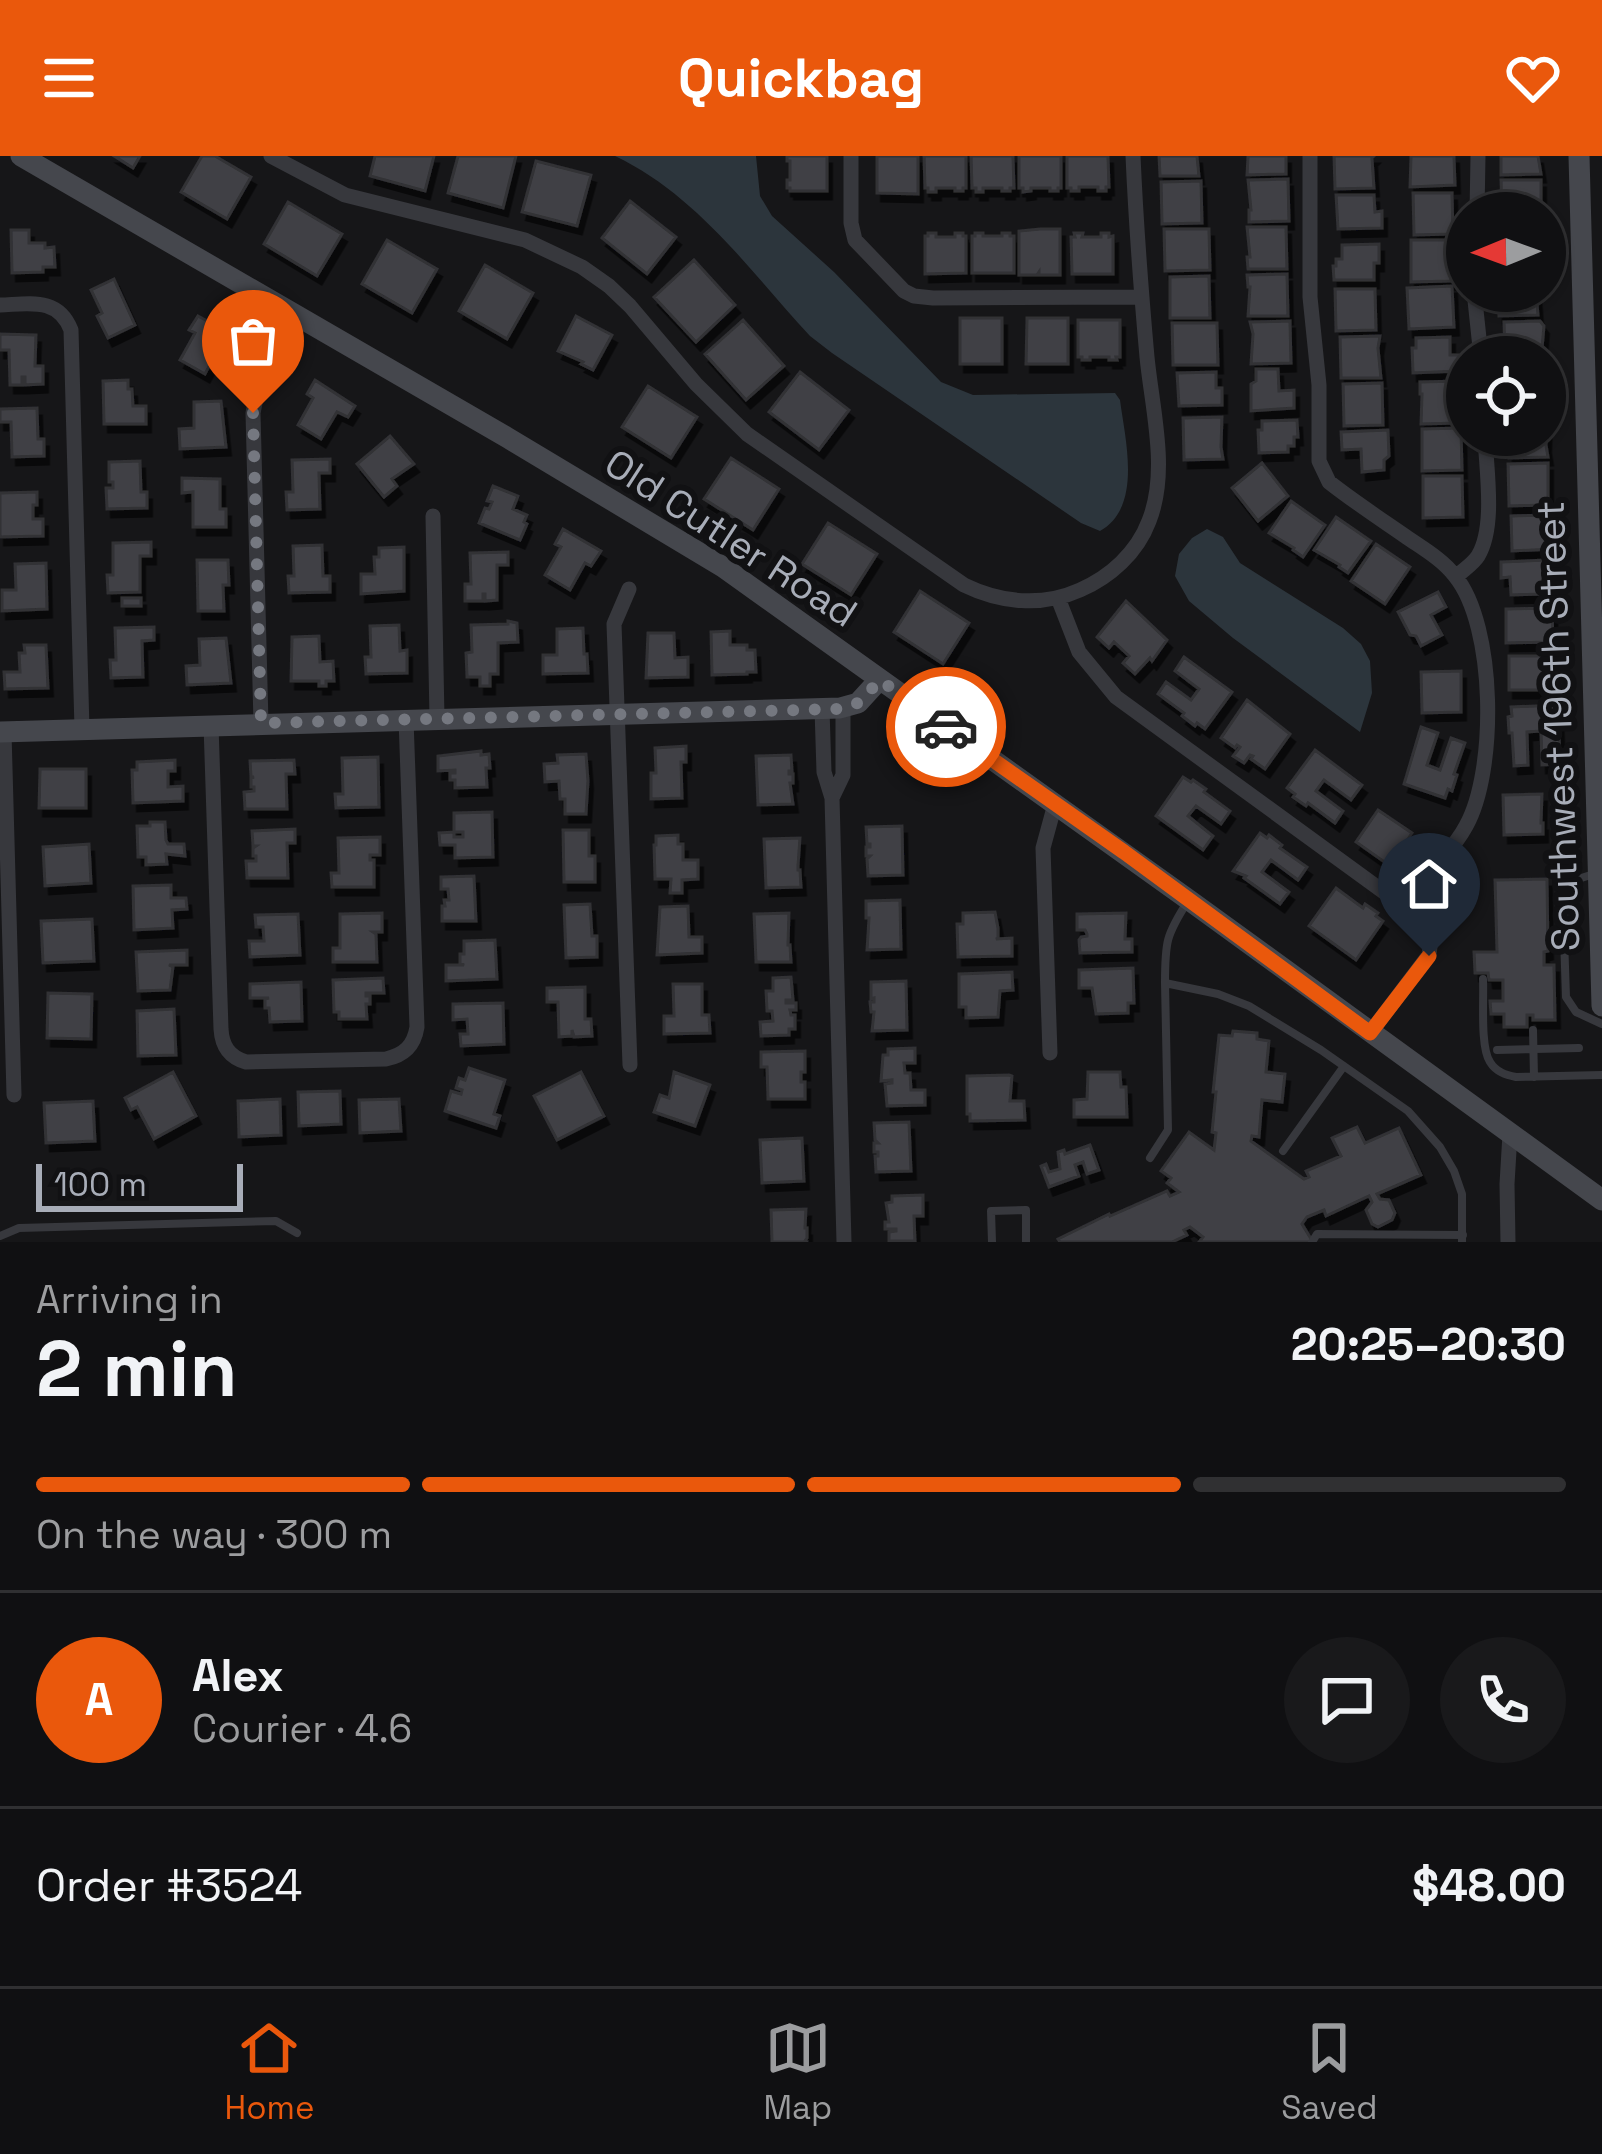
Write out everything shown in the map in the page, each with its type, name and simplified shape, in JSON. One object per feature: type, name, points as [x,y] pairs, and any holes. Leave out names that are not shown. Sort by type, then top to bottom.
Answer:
[{"type":"main road","name":"Old Cutler Road","points":[[21,156],[703,555],[1190,900],[1602,1201]]},
{"type":"main road","name":"Southwest 196th Street","points":[[1579,156],[1597,644],[1602,1006]]},
{"type":"main road","points":[[2,732],[833,709],[858,703],[880,680]]},
{"type":"street","points":[[271,156],[357,199],[514,236],[570,260],[620,295],[723,412],[776,456],[964,586],[988,596],[1034,601],[1058,598],[1114,570],[1139,541],[1154,507],[1158,462],[1132,156]]},
{"type":"street","points":[[851,156],[854,237],[897,286],[914,296],[1142,297]]},
{"type":"street","points":[[1310,156],[1310,297],[1323,475],[1441,561],[1470,601],[1482,640],[1486,743],[1475,807],[1457,840],[1396,900]]},
{"type":"street","points":[[1477,192],[1478,156]]},
{"type":"street","points":[[0,305],[40,304],[62,313],[71,330],[82,729]]},
{"type":"street","points":[[261,723],[253,413],[257,393],[269,374]]},
{"type":"street","points":[[1456,577],[1476,559],[1485,537],[1486,456]]},
{"type":"street","points":[[433,516],[437,718]]},
{"type":"street","points":[[629,589],[614,624],[630,1065]]},
{"type":"street","points":[[1058,598],[1075,646],[1117,697],[1425,922],[1431,948],[1370,1033]]},
{"type":"street","points":[[832,798],[841,784],[844,760],[833,709]]},
{"type":"street","points":[[833,709],[823,761],[832,798],[844,1242]]},
{"type":"street","points":[[211,725],[221,1036],[229,1052],[246,1062],[386,1059],[406,1050],[417,1028],[406,718]]},
{"type":"street","points":[[2,732],[14,1095]]},
{"type":"street","points":[[823,761],[844,760]]},
{"type":"street","points":[[1050,1053],[1043,848],[1055,803]]},
{"type":"street","points":[[1508,1242],[1510,1134]]},
{"type":"lane","points":[[1598,873],[1572,882],[1566,895],[1565,998],[1576,1012],[1602,1024]]},
{"type":"lane","points":[[1150,1158],[1168,1130],[1166,941],[1190,900]]},
{"type":"lane","points":[[1483,979],[1486,1048],[1497,1070],[1508,1076],[1602,1075]]},
{"type":"lane","points":[[1165,982],[1249,1006],[1344,1066],[1408,1111],[1454,1171],[1462,1194],[1462,1239],[1317,1234],[1312,1242]]},
{"type":"lane","points":[[1533,1030],[1534,1077]]},
{"type":"lane","points":[[1497,1050],[1579,1048]]},
{"type":"lane","points":[[1283,1151],[1344,1066]]},
{"type":"lane","points":[[992,1242],[991,1211],[1026,1210],[1026,1242]]},
{"type":"lane","points":[[0,1236],[19,1228],[276,1221],[297,1233]]},
{"type":"shaded area","points":[[615,156],[756,156],[760,196],[772,216],[941,382],[973,395],[1115,393],[1120,400],[1128,471],[1122,506],[1113,520],[1100,531],[1081,523],[832,353],[810,336],[697,213],[672,191]]},
{"type":"shaded area","points":[[1207,529],[1223,537],[1240,563],[1361,644],[1370,661],[1372,693],[1360,732],[1189,601],[1175,576],[1179,554]]},
{"type":"building","points":[[114,156],[140,156],[133,168]]},
{"type":"building","points":[[202,156],[215,156],[251,177],[227,219],[181,192]]},
{"type":"building","points":[[375,156],[434,156],[425,191],[370,176]]},
{"type":"building","points":[[458,156],[516,156],[503,208],[448,193]]},
{"type":"building","points":[[787,156],[827,156],[827,191],[790,191]]},
{"type":"building","points":[[877,156],[918,156],[918,194],[877,193]]},
{"type":"building","points":[[924,156],[966,156],[966,188],[928,192]]},
{"type":"building","points":[[971,156],[1013,156],[1014,188],[976,192]]},
{"type":"building","points":[[1019,156],[1061,156],[1061,188],[1023,192]]},
{"type":"building","points":[[1067,156],[1108,156],[1106,191],[1067,188]]},
{"type":"building","points":[[1159,156],[1197,156],[1199,176],[1160,176]]},
{"type":"building","points":[[1248,156],[1286,156],[1286,174],[1247,175]]},
{"type":"building","points":[[1334,156],[1374,156],[1374,188],[1335,189]]},
{"type":"building","points":[[1411,156],[1454,156],[1455,185],[1410,187]]},
{"type":"building","points":[[1501,156],[1538,156],[1541,174],[1501,175]]},
{"type":"building","points":[[536,161],[591,175],[577,226],[522,212]]},
{"type":"building","points":[[1288,179],[1289,221],[1249,222],[1248,180]]},
{"type":"building","points":[[1501,180],[1541,180],[1541,192],[1501,192]]},
{"type":"building","points":[[1201,181],[1202,223],[1162,224],[1161,182]]},
{"type":"building","points":[[1413,193],[1446,193],[1446,234],[1414,235]]},
{"type":"building","points":[[1336,195],[1374,195],[1375,212],[1382,211],[1382,228],[1338,229]]},
{"type":"building","points":[[630,201],[676,237],[647,274],[602,238]]},
{"type":"building","points":[[288,202],[342,234],[317,276],[264,244]]},
{"type":"building","points":[[1247,227],[1286,227],[1287,269],[1248,269]]},
{"type":"building","points":[[1060,229],[1060,275],[1019,275],[1019,231]]},
{"type":"building","points":[[1164,229],[1209,229],[1210,270],[1165,271]]},
{"type":"building","points":[[11,230],[29,230],[29,243],[54,247],[55,267],[12,273]]},
{"type":"building","points":[[928,233],[966,236],[966,273],[925,274]]},
{"type":"building","points":[[975,233],[1014,236],[1014,273],[972,273]]},
{"type":"building","points":[[1074,233],[1113,236],[1113,274],[1072,274]]},
{"type":"building","points":[[387,240],[437,269],[412,313],[362,284]]},
{"type":"building","points":[[1411,240],[1446,240],[1446,281],[1411,282]]},
{"type":"building","points":[[1379,244],[1374,280],[1334,280],[1333,266],[1336,259],[1342,259],[1342,245]]},
{"type":"building","points":[[694,260],[735,305],[696,342],[654,297]]},
{"type":"building","points":[[485,265],[533,293],[507,339],[459,311]]},
{"type":"building","points":[[1287,274],[1288,316],[1248,316],[1247,275]]},
{"type":"building","points":[[1209,276],[1210,318],[1170,318],[1170,277]]},
{"type":"building","points":[[114,279],[135,325],[108,338],[91,290]]},
{"type":"building","points":[[1446,286],[1446,312],[1453,312],[1454,327],[1409,329],[1407,288]]},
{"type":"building","points":[[1335,289],[1375,289],[1376,330],[1336,331]]},
{"type":"building","points":[[1499,312],[1538,315],[1499,316]]},
{"type":"building","points":[[198,316],[234,335],[224,353],[218,350],[205,374],[180,360],[195,333],[189,330]]},
{"type":"building","points":[[576,316],[612,335],[593,370],[558,351]]},
{"type":"building","points":[[960,318],[1002,318],[1002,364],[960,364]]},
{"type":"building","points":[[1027,318],[1068,318],[1068,364],[1026,364]]},
{"type":"building","points":[[743,320],[784,366],[746,400],[705,354]]},
{"type":"building","points":[[1078,320],[1120,320],[1120,357],[1078,357]]},
{"type":"building","points":[[1290,321],[1291,363],[1251,364],[1250,322]]},
{"type":"building","points":[[1540,321],[1543,336],[1504,336],[1504,322]]},
{"type":"building","points":[[1172,323],[1217,323],[1218,365],[1173,365]]},
{"type":"building","points":[[0,334],[36,335],[35,366],[43,366],[43,384],[25,385],[22,377],[22,385],[10,385],[9,350],[0,350]]},
{"type":"building","points":[[1380,336],[1381,378],[1341,378],[1340,337]]},
{"type":"building","points":[[1446,337],[1446,372],[1413,373],[1416,338]]},
{"type":"building","points":[[1256,369],[1278,369],[1279,391],[1294,390],[1294,408],[1251,411]]},
{"type":"building","points":[[800,372],[849,410],[819,450],[769,412]]},
{"type":"building","points":[[1216,372],[1222,405],[1179,406],[1177,373]]},
{"type":"building","points":[[128,380],[133,406],[146,406],[146,424],[104,424],[103,381]]},
{"type":"building","points":[[315,380],[355,406],[348,417],[337,412],[321,439],[298,425],[313,398],[307,394]]},
{"type":"building","points":[[1446,381],[1446,423],[1421,424],[1420,382]]},
{"type":"building","points":[[1382,383],[1383,425],[1344,426],[1343,384]]},
{"type":"building","points":[[648,386],[697,417],[671,458],[622,427]]},
{"type":"building","points":[[221,401],[226,447],[180,449],[179,429],[194,428],[194,402]]},
{"type":"building","points":[[37,408],[44,456],[12,457],[11,422],[0,422],[0,409]]},
{"type":"building","points":[[1222,417],[1223,459],[1184,460],[1183,418]]},
{"type":"building","points":[[1297,420],[1298,437],[1288,452],[1259,453],[1262,421]]},
{"type":"building","points":[[1446,428],[1446,456],[1462,456],[1462,470],[1422,471],[1422,429]]},
{"type":"building","points":[[1388,430],[1384,470],[1362,472],[1361,449],[1342,450],[1341,432]]},
{"type":"building","points":[[390,436],[414,464],[392,479],[397,486],[384,497],[357,464]]},
{"type":"building","points":[[731,458],[779,489],[753,530],[704,499]]},
{"type":"building","points":[[330,459],[330,473],[319,473],[320,509],[287,510],[286,492],[293,492],[292,460]]},
{"type":"building","points":[[140,461],[147,508],[107,509],[106,488],[113,488],[109,462]]},
{"type":"building","points":[[1262,463],[1288,496],[1258,521],[1232,488]]},
{"type":"building","points":[[1548,463],[1548,505],[1509,506],[1508,464]]},
{"type":"building","points":[[1423,476],[1462,476],[1463,517],[1423,518]]},
{"type":"building","points":[[182,478],[220,479],[220,509],[226,509],[226,527],[193,527],[193,492],[182,493]]},
{"type":"building","points":[[493,486],[518,496],[513,509],[527,515],[520,540],[479,523],[492,502],[487,501]]},
{"type":"building","points":[[37,492],[33,519],[43,519],[43,536],[0,537],[0,493]]},
{"type":"building","points":[[1291,501],[1325,525],[1303,557],[1269,533]]},
{"type":"building","points":[[1548,515],[1555,549],[1512,551],[1511,516]]},
{"type":"building","points":[[1336,517],[1371,541],[1348,573],[1314,550]]},
{"type":"building","points":[[828,523],[877,554],[851,595],[802,564]]},
{"type":"building","points":[[563,529],[601,551],[591,566],[585,563],[570,590],[545,575],[561,547],[555,544]]},
{"type":"building","points":[[151,542],[151,556],[140,556],[140,592],[108,593],[113,543]]},
{"type":"building","points":[[1376,544],[1410,567],[1385,604],[1351,581]]},
{"type":"building","points":[[322,545],[323,576],[330,576],[330,592],[289,593],[293,546]]},
{"type":"building","points":[[404,547],[404,591],[361,594],[361,574],[375,574],[379,548]]},
{"type":"building","points":[[508,552],[508,565],[497,565],[497,600],[485,601],[483,594],[483,601],[465,601],[465,584],[471,584],[470,553]]},
{"type":"building","points":[[197,560],[228,560],[224,611],[198,611]]},
{"type":"building","points":[[1546,560],[1544,594],[1511,595],[1510,577],[1501,578],[1501,562]]},
{"type":"building","points":[[46,563],[47,609],[2,611],[2,590],[16,590],[15,564]]},
{"type":"building","points":[[920,591],[969,623],[943,664],[894,632]]},
{"type":"building","points":[[1438,592],[1446,607],[1431,615],[1442,635],[1421,646],[1398,612]]},
{"type":"building","points":[[122,598],[141,598],[141,606],[122,606]]},
{"type":"building","points":[[1126,601],[1167,640],[1135,674],[1123,663],[1129,656],[1114,642],[1109,648],[1097,637]]},
{"type":"building","points":[[1552,608],[1553,642],[1506,643],[1506,609]]},
{"type":"building","points":[[517,623],[518,642],[498,643],[498,674],[490,674],[490,686],[480,686],[480,677],[467,677],[471,625]]},
{"type":"building","points":[[399,625],[400,651],[407,650],[407,673],[366,674],[370,626]]},
{"type":"building","points":[[154,627],[154,640],[142,641],[143,677],[111,678],[115,628]]},
{"type":"building","points":[[583,628],[588,673],[543,674],[543,655],[557,655],[557,629]]},
{"type":"building","points":[[730,631],[730,645],[755,650],[756,672],[712,675],[711,632]]},
{"type":"building","points":[[648,633],[674,633],[675,658],[688,657],[688,677],[646,678]]},
{"type":"building","points":[[319,636],[320,662],[333,661],[334,681],[319,686],[319,681],[291,681],[292,637]]},
{"type":"building","points":[[226,638],[231,683],[187,685],[186,666],[200,665],[199,639]]},
{"type":"building","points":[[24,645],[46,645],[48,688],[5,689],[4,672],[20,672],[19,653],[25,653]]},
{"type":"building","points":[[1509,656],[1554,656],[1554,690],[1509,690]]},
{"type":"building","points":[[1184,657],[1232,692],[1205,729],[1158,694],[1166,682],[1191,700],[1199,689],[1175,671]]},
{"type":"building","points":[[1461,671],[1461,712],[1422,713],[1421,672]]},
{"type":"building","points":[[1247,700],[1290,734],[1265,769],[1253,756],[1244,763],[1233,756],[1240,747],[1221,738]]},
{"type":"building","points":[[1558,705],[1560,764],[1542,765],[1541,731],[1527,732],[1528,765],[1514,766],[1511,707]]},
{"type":"building","points":[[1421,727],[1438,733],[1427,765],[1440,770],[1451,738],[1465,743],[1452,791],[1448,789],[1445,798],[1404,784]]},
{"type":"building","points":[[686,746],[686,762],[681,762],[682,798],[651,799],[655,748]]},
{"type":"building","points":[[1315,750],[1362,785],[1351,800],[1324,780],[1316,791],[1343,811],[1335,823],[1293,797],[1287,788]]},
{"type":"building","points":[[481,751],[481,755],[489,754],[487,787],[455,788],[450,773],[455,770],[438,771],[438,756]]},
{"type":"building","points":[[586,754],[586,814],[565,814],[559,781],[545,782],[544,764],[558,763],[557,755]]},
{"type":"building","points":[[791,755],[793,804],[758,805],[756,756]]},
{"type":"building","points":[[378,757],[379,807],[336,808],[335,794],[343,794],[342,758]]},
{"type":"building","points":[[175,760],[175,771],[168,771],[168,787],[183,786],[183,801],[133,803],[132,770],[137,770],[137,762]]},
{"type":"building","points":[[294,760],[295,774],[286,774],[287,809],[245,809],[244,792],[254,791],[250,761]]},
{"type":"building","points":[[40,769],[86,769],[86,808],[39,808]]},
{"type":"building","points":[[1183,777],[1206,789],[1230,811],[1221,824],[1196,806],[1188,816],[1213,836],[1203,850],[1156,816]]},
{"type":"building","points":[[1542,794],[1543,834],[1504,835],[1503,795]]},
{"type":"building","points":[[1378,810],[1412,833],[1390,866],[1356,842]]},
{"type":"building","points":[[492,812],[493,857],[455,858],[455,845],[440,845],[439,833],[454,832],[454,813]]},
{"type":"building","points":[[150,822],[165,822],[168,844],[184,844],[185,856],[166,854],[167,864],[146,865],[146,857],[138,857],[137,826],[150,826]]},
{"type":"building","points":[[902,826],[903,875],[868,876],[866,827]]},
{"type":"building","points":[[295,829],[295,843],[287,843],[288,878],[247,878],[246,861],[256,861],[252,831]]},
{"type":"building","points":[[563,830],[589,830],[595,882],[564,882]]},
{"type":"building","points":[[1260,833],[1269,835],[1307,867],[1298,880],[1271,860],[1262,872],[1289,892],[1280,904],[1233,871]]},
{"type":"building","points":[[678,835],[683,860],[698,860],[698,879],[682,880],[682,893],[670,893],[671,879],[655,879],[654,845],[656,836]]},
{"type":"building","points":[[380,837],[380,855],[370,855],[374,887],[332,887],[331,873],[339,873],[338,838]]},
{"type":"building","points":[[800,838],[801,887],[766,888],[764,839]]},
{"type":"building","points":[[89,844],[91,883],[45,886],[43,847]]},
{"type":"building","points":[[474,876],[476,921],[442,921],[444,900],[449,900],[448,889],[441,889],[441,877]]},
{"type":"building","points":[[1547,879],[1544,965],[1554,965],[1555,1020],[1533,1020],[1533,1015],[1527,1015],[1527,1027],[1504,1027],[1504,1014],[1491,1014],[1490,1001],[1503,1001],[1503,980],[1475,973],[1474,952],[1497,952],[1495,880]]},
{"type":"building","points":[[171,885],[171,898],[186,898],[187,909],[172,910],[173,928],[134,930],[133,886]]},
{"type":"building","points":[[1336,888],[1378,913],[1383,921],[1356,960],[1309,926]]},
{"type":"building","points":[[900,900],[901,949],[867,950],[866,901]]},
{"type":"building","points":[[590,904],[597,957],[566,958],[564,905]]},
{"type":"building","points":[[688,906],[689,937],[702,937],[702,953],[657,955],[660,907]]},
{"type":"building","points":[[995,912],[996,939],[1012,938],[1012,956],[958,957],[957,924],[963,924],[963,913]]},
{"type":"building","points":[[382,913],[382,932],[373,932],[377,962],[333,962],[333,948],[340,948],[340,914]]},
{"type":"building","points":[[789,913],[791,962],[756,962],[754,914]]},
{"type":"building","points":[[1126,913],[1125,939],[1132,939],[1132,952],[1080,953],[1079,940],[1087,934],[1077,930],[1077,914]]},
{"type":"building","points":[[298,914],[300,955],[250,957],[249,941],[264,941],[263,927],[256,927],[255,915]]},
{"type":"building","points":[[92,919],[94,961],[43,963],[41,921]]},
{"type":"building","points":[[495,940],[497,979],[446,981],[446,965],[464,965],[460,954],[464,954],[464,941]]},
{"type":"building","points":[[187,950],[187,965],[169,965],[173,967],[170,990],[138,991],[136,952]]},
{"type":"building","points":[[1133,968],[1134,1003],[1128,1003],[1128,1013],[1096,1014],[1092,988],[1079,988],[1079,970]]},
{"type":"building","points":[[1012,972],[1013,990],[1000,991],[998,1017],[966,1018],[966,1007],[959,1007],[959,974]]},
{"type":"building","points":[[791,977],[793,1000],[786,1003],[796,1003],[796,1010],[790,1010],[795,1029],[789,1029],[789,1035],[761,1036],[760,1022],[773,1021],[766,991],[773,991],[773,978]]},
{"type":"building","points":[[383,978],[384,993],[366,993],[370,996],[367,1019],[339,1019],[339,1012],[334,1012],[333,980]]},
{"type":"building","points":[[906,981],[907,1030],[872,1031],[871,982]]},
{"type":"building","points":[[301,982],[302,1021],[270,1022],[269,1008],[265,1008],[269,998],[250,998],[250,984]]},
{"type":"building","points":[[673,984],[702,984],[702,1015],[709,1015],[710,1033],[664,1034],[664,1016],[674,1016]]},
{"type":"building","points":[[585,987],[585,1019],[591,1019],[592,1036],[574,1037],[572,1030],[572,1036],[559,1037],[558,1002],[547,1002],[547,988]]},
{"type":"building","points":[[48,993],[92,994],[91,1039],[47,1038]]},
{"type":"building","points":[[503,1003],[504,1044],[461,1046],[460,1034],[468,1034],[467,1019],[453,1020],[453,1004]]},
{"type":"building","points":[[174,1009],[176,1055],[138,1056],[137,1011]]},
{"type":"building","points":[[1233,1031],[1257,1033],[1257,1039],[1269,1041],[1266,1072],[1285,1074],[1282,1102],[1262,1100],[1259,1137],[1252,1136],[1251,1141],[1304,1179],[1309,1177],[1306,1171],[1341,1156],[1332,1138],[1357,1127],[1365,1143],[1399,1128],[1421,1175],[1377,1194],[1389,1200],[1395,1213],[1392,1220],[1378,1227],[1372,1224],[1366,1210],[1372,1202],[1369,1196],[1326,1216],[1324,1210],[1307,1217],[1302,1224],[1313,1242],[1199,1242],[1203,1237],[1190,1227],[1184,1230],[1187,1235],[1172,1242],[1060,1242],[1058,1239],[1109,1214],[1167,1191],[1170,1196],[1179,1192],[1161,1171],[1189,1132],[1214,1150],[1219,1035],[1232,1036]]},
{"type":"building","points":[[915,1048],[915,1063],[904,1063],[905,1073],[910,1073],[911,1090],[925,1090],[925,1105],[887,1106],[885,1084],[892,1080],[881,1081],[883,1055],[888,1055],[888,1049]]},
{"type":"building","points":[[805,1051],[801,1082],[805,1082],[805,1099],[768,1099],[767,1067],[761,1067],[761,1052]]},
{"type":"building","points":[[469,1068],[505,1080],[494,1114],[500,1116],[496,1128],[445,1111],[451,1091],[461,1094],[456,1088],[459,1078],[465,1080]]},
{"type":"building","points":[[173,1072],[196,1116],[154,1139],[137,1107],[131,1110],[125,1098]]},
{"type":"building","points":[[581,1072],[604,1116],[557,1140],[534,1096]]},
{"type":"building","points":[[674,1072],[710,1085],[695,1126],[654,1112],[660,1095],[669,1098]]},
{"type":"building","points":[[1088,1072],[1120,1072],[1121,1087],[1126,1087],[1127,1117],[1074,1117],[1074,1100],[1087,1099]]},
{"type":"building","points":[[1009,1075],[1010,1101],[1024,1101],[1025,1120],[970,1121],[967,1076]]},
{"type":"building","points":[[340,1091],[341,1124],[299,1126],[298,1092]]},
{"type":"building","points":[[280,1099],[281,1135],[239,1137],[238,1101]]},
{"type":"building","points":[[399,1099],[401,1131],[360,1133],[359,1100]]},
{"type":"building","points":[[93,1101],[95,1141],[46,1143],[44,1103]]},
{"type":"building","points":[[909,1122],[911,1171],[876,1172],[874,1123]]},
{"type":"building","points":[[802,1138],[804,1181],[762,1183],[760,1140]]},
{"type":"building","points":[[1090,1145],[1099,1170],[1087,1174],[1083,1162],[1075,1165],[1079,1176],[1049,1187],[1041,1166],[1046,1164],[1049,1172],[1060,1169],[1058,1152]]},
{"type":"building","points":[[923,1195],[923,1216],[914,1216],[915,1241],[889,1241],[889,1232],[896,1229],[885,1229],[889,1222],[886,1203],[892,1202],[892,1196]]},
{"type":"building","points":[[806,1209],[808,1242],[772,1242],[771,1210]]},
{"type":"way so far","points":[[253,413],[261,723],[840,709],[858,703],[880,680],[946,727]]},
{"type":"route","points":[[946,727],[1370,1033],[1429,956]]}]
